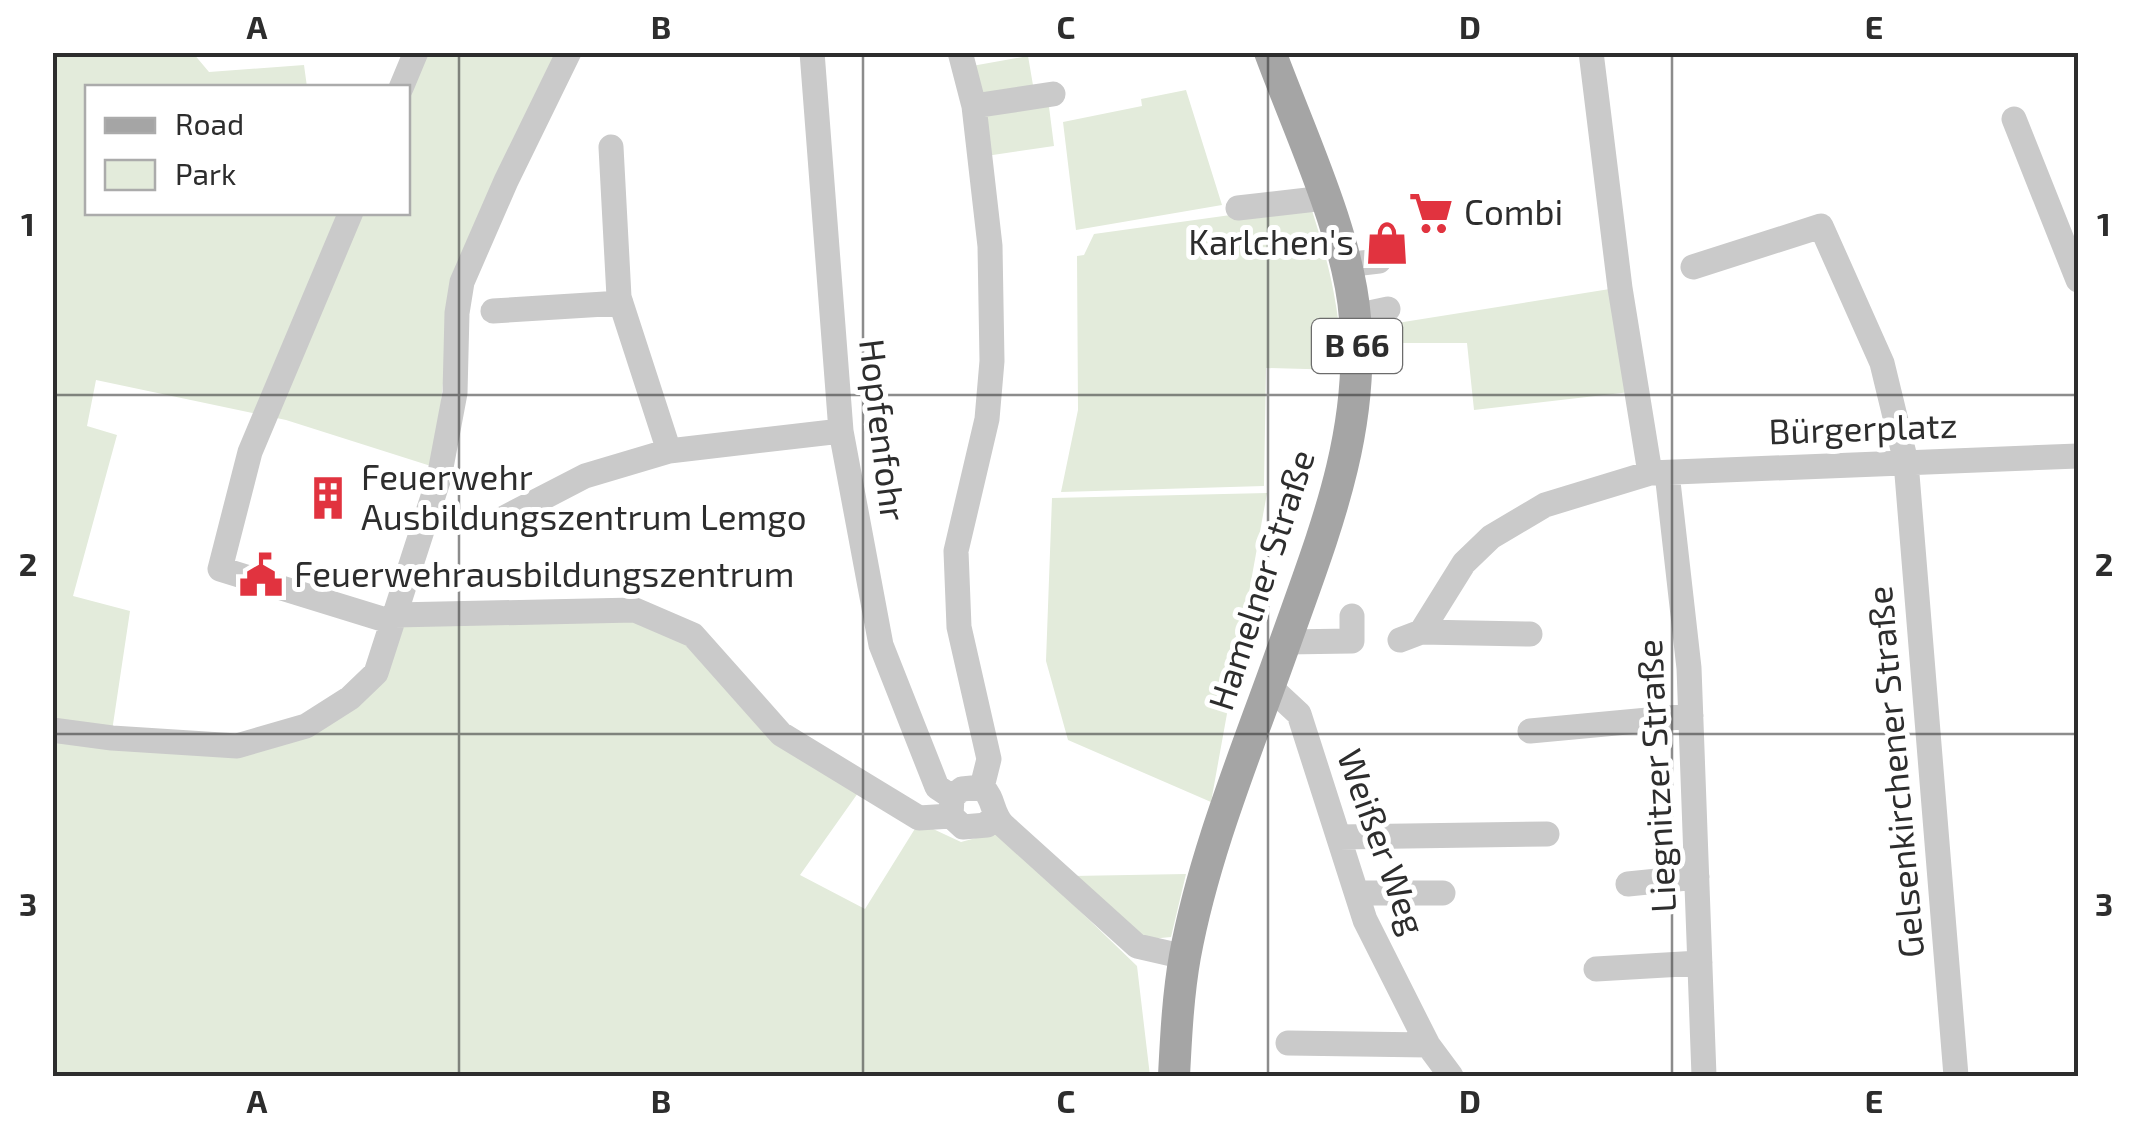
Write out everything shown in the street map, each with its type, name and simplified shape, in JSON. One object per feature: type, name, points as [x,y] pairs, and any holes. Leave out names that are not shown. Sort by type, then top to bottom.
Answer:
[{"type":"main road","name":"Hamelner Straße","points":[[1174,1076],[1185,957],[1225,812],[1332,513],[1346,460],[1356,387],[1355,316],[1345,265],[1325,198],[1270,52]]},
{"type":"street","points":[[403,85],[416,52]]},
{"type":"street","points":[[52,730],[237,746],[306,726],[350,698],[376,674],[440,478],[455,393],[457,313],[462,282],[569,52]]},
{"type":"street","name":"Hopfenfohr","points":[[812,52],[841,431],[881,646],[937,787],[951,806]]},
{"type":"street","points":[[960,52],[974,106],[990,246],[992,361],[987,419],[956,551],[960,628],[989,758],[982,787]]},
{"type":"street","name":"Liegnitzer Straße","points":[[1592,52],[1620,288],[1658,473],[1689,668],[1704,1076]]},
{"type":"street","points":[[974,106],[1053,94]]},
{"type":"street","points":[[2014,119],[2078,280]]},
{"type":"street","points":[[611,146],[621,303],[669,451]]},
{"type":"street","points":[[1238,208],[1325,198]]},
{"type":"street","points":[[350,215],[250,452],[220,569],[394,618],[635,610],[693,635],[781,734],[919,818],[951,806],[962,789],[982,787],[990,794],[994,815],[1137,946],[1185,957]]},
{"type":"street","name":"Gelsenkirchener Straße","points":[[1693,267],[1821,226],[1882,364],[1906,462],[1956,1076]]},
{"type":"street","points":[[1345,265],[1379,261]]},
{"type":"street","points":[[494,311],[621,303]]},
{"type":"street","points":[[1355,316],[1388,309]]},
{"type":"street","points":[[502,519],[585,476],[669,451],[841,431]]},
{"type":"street","name":"Bürgerplatz","points":[[1530,634],[1411,636],[1464,562],[1490,537],[1545,505],[1658,473],[2078,456]]},
{"type":"street","points":[[1286,642],[1352,641],[1352,616]]},
{"type":"street","name":"Weißer Weg","points":[[1270,688],[1299,714],[1365,920],[1428,1045],[1451,1076]]},
{"type":"street","points":[[1530,730],[1691,716]]},
{"type":"street","points":[[951,806],[963,827],[987,825],[994,815]]},
{"type":"street","points":[[1339,837],[1548,834]]},
{"type":"street","points":[[1628,884],[1697,877]]},
{"type":"street","points":[[1357,893],[1443,893]]},
{"type":"street","points":[[1596,969],[1700,963]]},
{"type":"street","points":[[1288,1043],[1428,1045]]},
{"type":"green space","points":[[53,53],[193,53],[209,72],[304,65],[307,85],[85,85],[85,215],[410,215],[410,85],[422,53],[561,53],[454,281],[434,467],[286,420],[96,380],[87,426],[117,435],[73,596],[130,611],[112,731],[53,723]]},
{"type":"green space","points":[[1028,56],[1034,91],[978,101],[972,66]]},
{"type":"green space","points":[[1186,90],[1222,205],[1076,230],[1063,122],[1142,106],[1141,99]]},
{"type":"green space","points":[[1048,99],[1054,146],[986,156],[980,111]]},
{"type":"green space","points":[[1310,204],[1332,286],[1342,370],[1266,368],[1264,486],[1061,492],[1078,410],[1077,256],[1084,255],[1094,234]]},
{"type":"green space","points":[[1616,288],[1630,392],[1474,410],[1467,343],[1373,343],[1372,327]]},
{"type":"green space","points":[[1267,493],[1211,802],[1068,740],[1046,661],[1052,498]]},
{"type":"green space","points":[[636,615],[690,640],[858,793],[800,875],[865,909],[916,827],[931,828],[961,842],[998,832],[1137,966],[1150,1076],[53,1076],[53,741],[236,754],[355,701],[404,620]]},
{"type":"green space","points":[[1186,874],[1171,937],[1150,939],[1130,930],[1072,876]]},
{"type":"place","name":"Combi","points":[[1431,213]]},
{"type":"place","name":"Karlchen's","points":[[1387,243]]},
{"type":"place","name":"Feuerwehr Ausbildungszentrum Lemgo","points":[[328,498]]},
{"type":"place","name":"Feuerwehrausbildungszentrum","points":[[261,575]]}]
